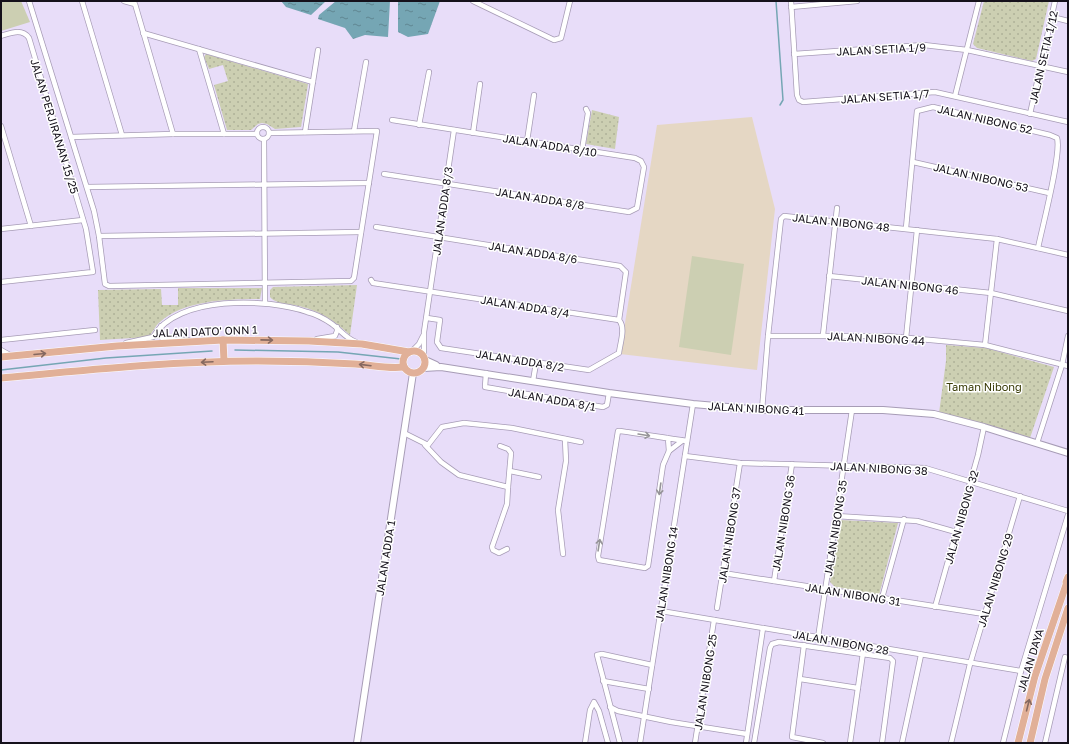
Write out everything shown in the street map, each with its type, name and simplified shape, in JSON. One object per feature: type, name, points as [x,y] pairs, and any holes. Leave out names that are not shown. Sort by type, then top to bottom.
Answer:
[{"type":"main road","name":"JALAN DATO' ONN 1","points":[[1,357],[117,346],[223,340],[309,340],[362,344],[410,351]]},
{"type":"main road","points":[[223,340],[224,361]]},
{"type":"main road","points":[[410,351],[418,351],[425,358],[424,368],[413,374],[408,372],[404,367],[403,358],[410,351]]},
{"type":"main road","name":"JALAN NIBONG 41","points":[[425,358],[441,367]]},
{"type":"main road","points":[[1,378],[133,366],[224,361],[300,361],[357,364],[392,368],[404,367]]},
{"type":"main road","name":"JALAN NIBONG 41","points":[[424,368],[441,367],[486,373],[609,393],[693,404],[762,410],[883,410],[934,414],[984,427],[1068,453]]},
{"type":"main road","name":"JALAN ADDA 1","points":[[357,743],[413,374]]},
{"type":"main road","name":"JALAN DAYA","points":[[1018,743],[1035,676],[1067,584]]},
{"type":"main road","name":"JALAN DAYA","points":[[1030,743],[1052,654],[1068,608]]},
{"type":"street","points":[[29,1],[87,188],[99,236],[103,280],[105,284],[109,286],[266,283],[351,282],[354,278],[377,131],[269,133],[264,139],[266,283],[265,303]]},
{"type":"street","points":[[82,1],[122,135]]},
{"type":"street","points":[[124,1],[135,4],[173,134]]},
{"type":"street","points":[[473,1],[554,40],[560,38],[570,1]]},
{"type":"street","name":"JALAN SETIA 1/7","points":[[791,1],[797,95],[799,100],[803,102],[935,92],[1068,122]]},
{"type":"street","points":[[791,7],[857,1]]},
{"type":"street","points":[[955,96],[978,1]]},
{"type":"street","name":"JALAN SETIA 1/12","points":[[1030,114],[1055,1]]},
{"type":"street","points":[[1052,17],[1068,21]]},
{"type":"street","name":"JALAN PERJIRANAN 15/25","points":[[1,36],[15,32],[25,33],[29,38],[83,220],[93,272],[1,282]]},
{"type":"street","points":[[143,33],[313,82]]},
{"type":"street","name":"JALAN SETIA 1/9","points":[[794,54],[924,45],[967,50],[1068,72]]},
{"type":"street","points":[[199,49],[224,134]]},
{"type":"street","points":[[305,132],[318,50]]},
{"type":"street","points":[[354,131],[366,62]]},
{"type":"street","points":[[420,125],[429,72]]},
{"type":"street","points":[[473,133],[480,84]]},
{"type":"street","points":[[527,141],[534,95]]},
{"type":"street","name":"JALAN NIBONG 52","points":[[906,228],[918,111],[934,107],[1050,134],[1057,138],[1059,144],[1038,248]]},
{"type":"street","points":[[582,150],[588,113],[586,109]]},
{"type":"street","name":"JALAN ADDA 8/10","points":[[392,120],[639,159],[643,164],[637,208],[634,211]]},
{"type":"street","points":[[1,126],[31,226]]},
{"type":"street","points":[[256,134],[257,129],[261,126],[266,128],[269,133]]},
{"type":"street","name":"JALAN ADDA 8/3","points":[[424,332],[454,130]]},
{"type":"street","points":[[71,137],[173,134],[256,134],[259,138],[264,139]]},
{"type":"street","name":"JALAN NIBONG 53","points":[[913,162],[1049,192]]},
{"type":"street","name":"JALAN ADDA 8/8","points":[[384,174],[629,212],[634,211]]},
{"type":"street","points":[[87,188],[264,183],[369,183]]},
{"type":"street","points":[[823,335],[834,221],[837,208]]},
{"type":"street","name":"JALAN NIBONG 48","points":[[762,410],[768,336],[782,218],[786,216],[997,239],[1068,255]]},
{"type":"street","points":[[1,229],[83,220]]},
{"type":"street","name":"JALAN ADDA 8/6","points":[[376,227],[620,266],[625,270],[626,276],[619,320]]},
{"type":"street","points":[[906,338],[917,230]]},
{"type":"street","points":[[99,236],[361,232]]},
{"type":"street","points":[[985,345],[997,239]]},
{"type":"street","name":"JALAN NIBONG 46","points":[[829,276],[992,293],[1068,311]]},
{"type":"street","name":"JALAN ADDA 8/4","points":[[371,280],[373,283],[619,320]]},
{"type":"street","points":[[117,346],[127,342],[150,338],[161,326],[179,314],[212,305],[246,302],[265,303],[307,312],[330,322],[349,339],[362,344]]},
{"type":"street","name":"JALAN ADDA 8/2","points":[[427,318],[440,320],[437,342],[441,348],[589,370],[619,353],[622,323],[619,320]]},
{"type":"street","points":[[161,326],[159,334],[162,339],[183,339],[193,341]]},
{"type":"street","points":[[309,340],[335,336],[337,331],[336,328]]},
{"type":"street","points":[[1,340],[96,330]]},
{"type":"street","points":[[410,351],[419,344],[424,332]]},
{"type":"street","points":[[424,332],[425,358]]},
{"type":"street","name":"JALAN NIBONG 44","points":[[768,336],[823,335],[906,338],[985,345],[1068,366]]},
{"type":"street","points":[[1037,443],[1062,365],[1068,336]]},
{"type":"street","points":[[1,350],[13,356]]},
{"type":"street","points":[[533,381],[536,363]]},
{"type":"street","name":"JALAN ADDA 8/1","points":[[486,373],[485,387],[602,407],[607,405],[609,393]]},
{"type":"street","name":"JALAN NIBONG 14","points":[[640,743],[661,611],[685,441],[693,404]]},
{"type":"street","name":"JALAN NIBONG 35","points":[[818,638],[852,410]]},
{"type":"street","points":[[425,445],[430,443],[442,426],[454,423],[527,430],[581,442]]},
{"type":"street","name":"JALAN NIBONG 32","points":[[935,607],[971,481],[984,427]]},
{"type":"street","points":[[668,438],[669,451],[663,465],[648,566],[645,568],[599,560],[598,556],[618,433],[620,431],[668,438],[685,441]]},
{"type":"street","points":[[404,433],[425,445],[441,462],[459,475],[508,487]]},
{"type":"street","points":[[563,554],[558,510],[566,460],[566,439]]},
{"type":"street","points":[[669,451],[685,441]]},
{"type":"street","points":[[500,446],[510,451],[510,471],[507,504],[492,547],[493,550],[499,553],[506,549]]},
{"type":"street","name":"JALAN NIBONG 38","points":[[684,456],[740,463],[925,468],[1068,511]]},
{"type":"street","name":"JALAN NIBONG 37","points":[[717,608],[740,463]]},
{"type":"street","name":"JALAN NIBONG 36","points":[[774,581],[792,464]]},
{"type":"street","points":[[510,471],[539,477]]},
{"type":"street","name":"JALAN NIBONG 29","points":[[951,743],[970,664],[1020,496]]},
{"type":"street","points":[[1003,743],[1021,671],[1068,515]]},
{"type":"street","points":[[836,516],[917,520],[956,532]]},
{"type":"street","points":[[882,598],[904,519]]},
{"type":"street","name":"JALAN NIBONG 31","points":[[723,573],[984,614]]},
{"type":"street","name":"JALAN NIBONG 28","points":[[661,611],[970,664],[1021,671]]},
{"type":"street","name":"JALAN NIBONG 25","points":[[695,743],[714,620]]},
{"type":"street","points":[[746,743],[763,628]]},
{"type":"street","points":[[754,743],[772,644],[778,642],[890,658],[894,664],[882,743]]},
{"type":"street","points":[[804,645],[792,737],[823,743]]},
{"type":"street","points":[[850,743],[864,646]]},
{"type":"street","points":[[620,743],[596,658],[598,654],[652,665]]},
{"type":"street","points":[[1045,743],[1067,657],[1052,654]]},
{"type":"street","points":[[902,743],[921,655]]},
{"type":"street","points":[[800,679],[858,688]]},
{"type":"street","points":[[603,681],[648,689]]},
{"type":"street","points":[[585,743],[590,710],[594,702],[599,711],[608,743]]},
{"type":"street","points":[[610,707],[618,711],[644,717],[747,734]]},
{"type":"shaded area","points":[[752,117],[775,209],[757,370],[620,354],[657,125]]},
{"type":"green space","points":[[1,1],[21,1],[30,22],[1,31]]},
{"type":"green space","points":[[984,1],[1049,1],[1036,59],[1032,61],[977,48],[973,44]]},
{"type":"green space","points":[[206,54],[308,84],[301,127],[275,129],[262,123],[258,124],[251,130],[227,130],[214,85],[228,81],[223,65],[209,69],[204,57]]},
{"type":"green space","points":[[592,110],[619,117],[615,149],[586,144]]},
{"type":"green space","points":[[692,256],[744,264],[731,355],[679,347]]},
{"type":"green space","points":[[357,285],[350,335],[321,314],[307,308],[276,301],[270,297],[270,290],[273,287]]},
{"type":"green space","points":[[178,288],[262,288],[260,299],[221,300],[181,309],[160,322],[149,337],[100,340],[98,290],[161,289],[162,305],[178,305]]},
{"type":"green space","name":"Taman Nibong","points":[[946,345],[986,348],[1054,367],[1030,438],[939,413],[946,361]]},
{"type":"green space","points":[[841,520],[898,523],[879,595],[835,587],[830,582]]},
{"type":"water","points":[[281,1],[326,1],[311,15],[286,7]]},
{"type":"water","points":[[336,1],[390,1],[388,37],[365,35],[353,39],[345,28],[318,19],[319,15]]},
{"type":"water","points":[[398,1],[440,1],[428,34],[408,37],[398,32]]},
{"type":"waterway","points":[[776,1],[783,100],[780,105]]},
{"type":"waterway","points":[[235,350],[338,352],[401,359]]},
{"type":"waterway","points":[[1,370],[106,358],[212,351]]}]
